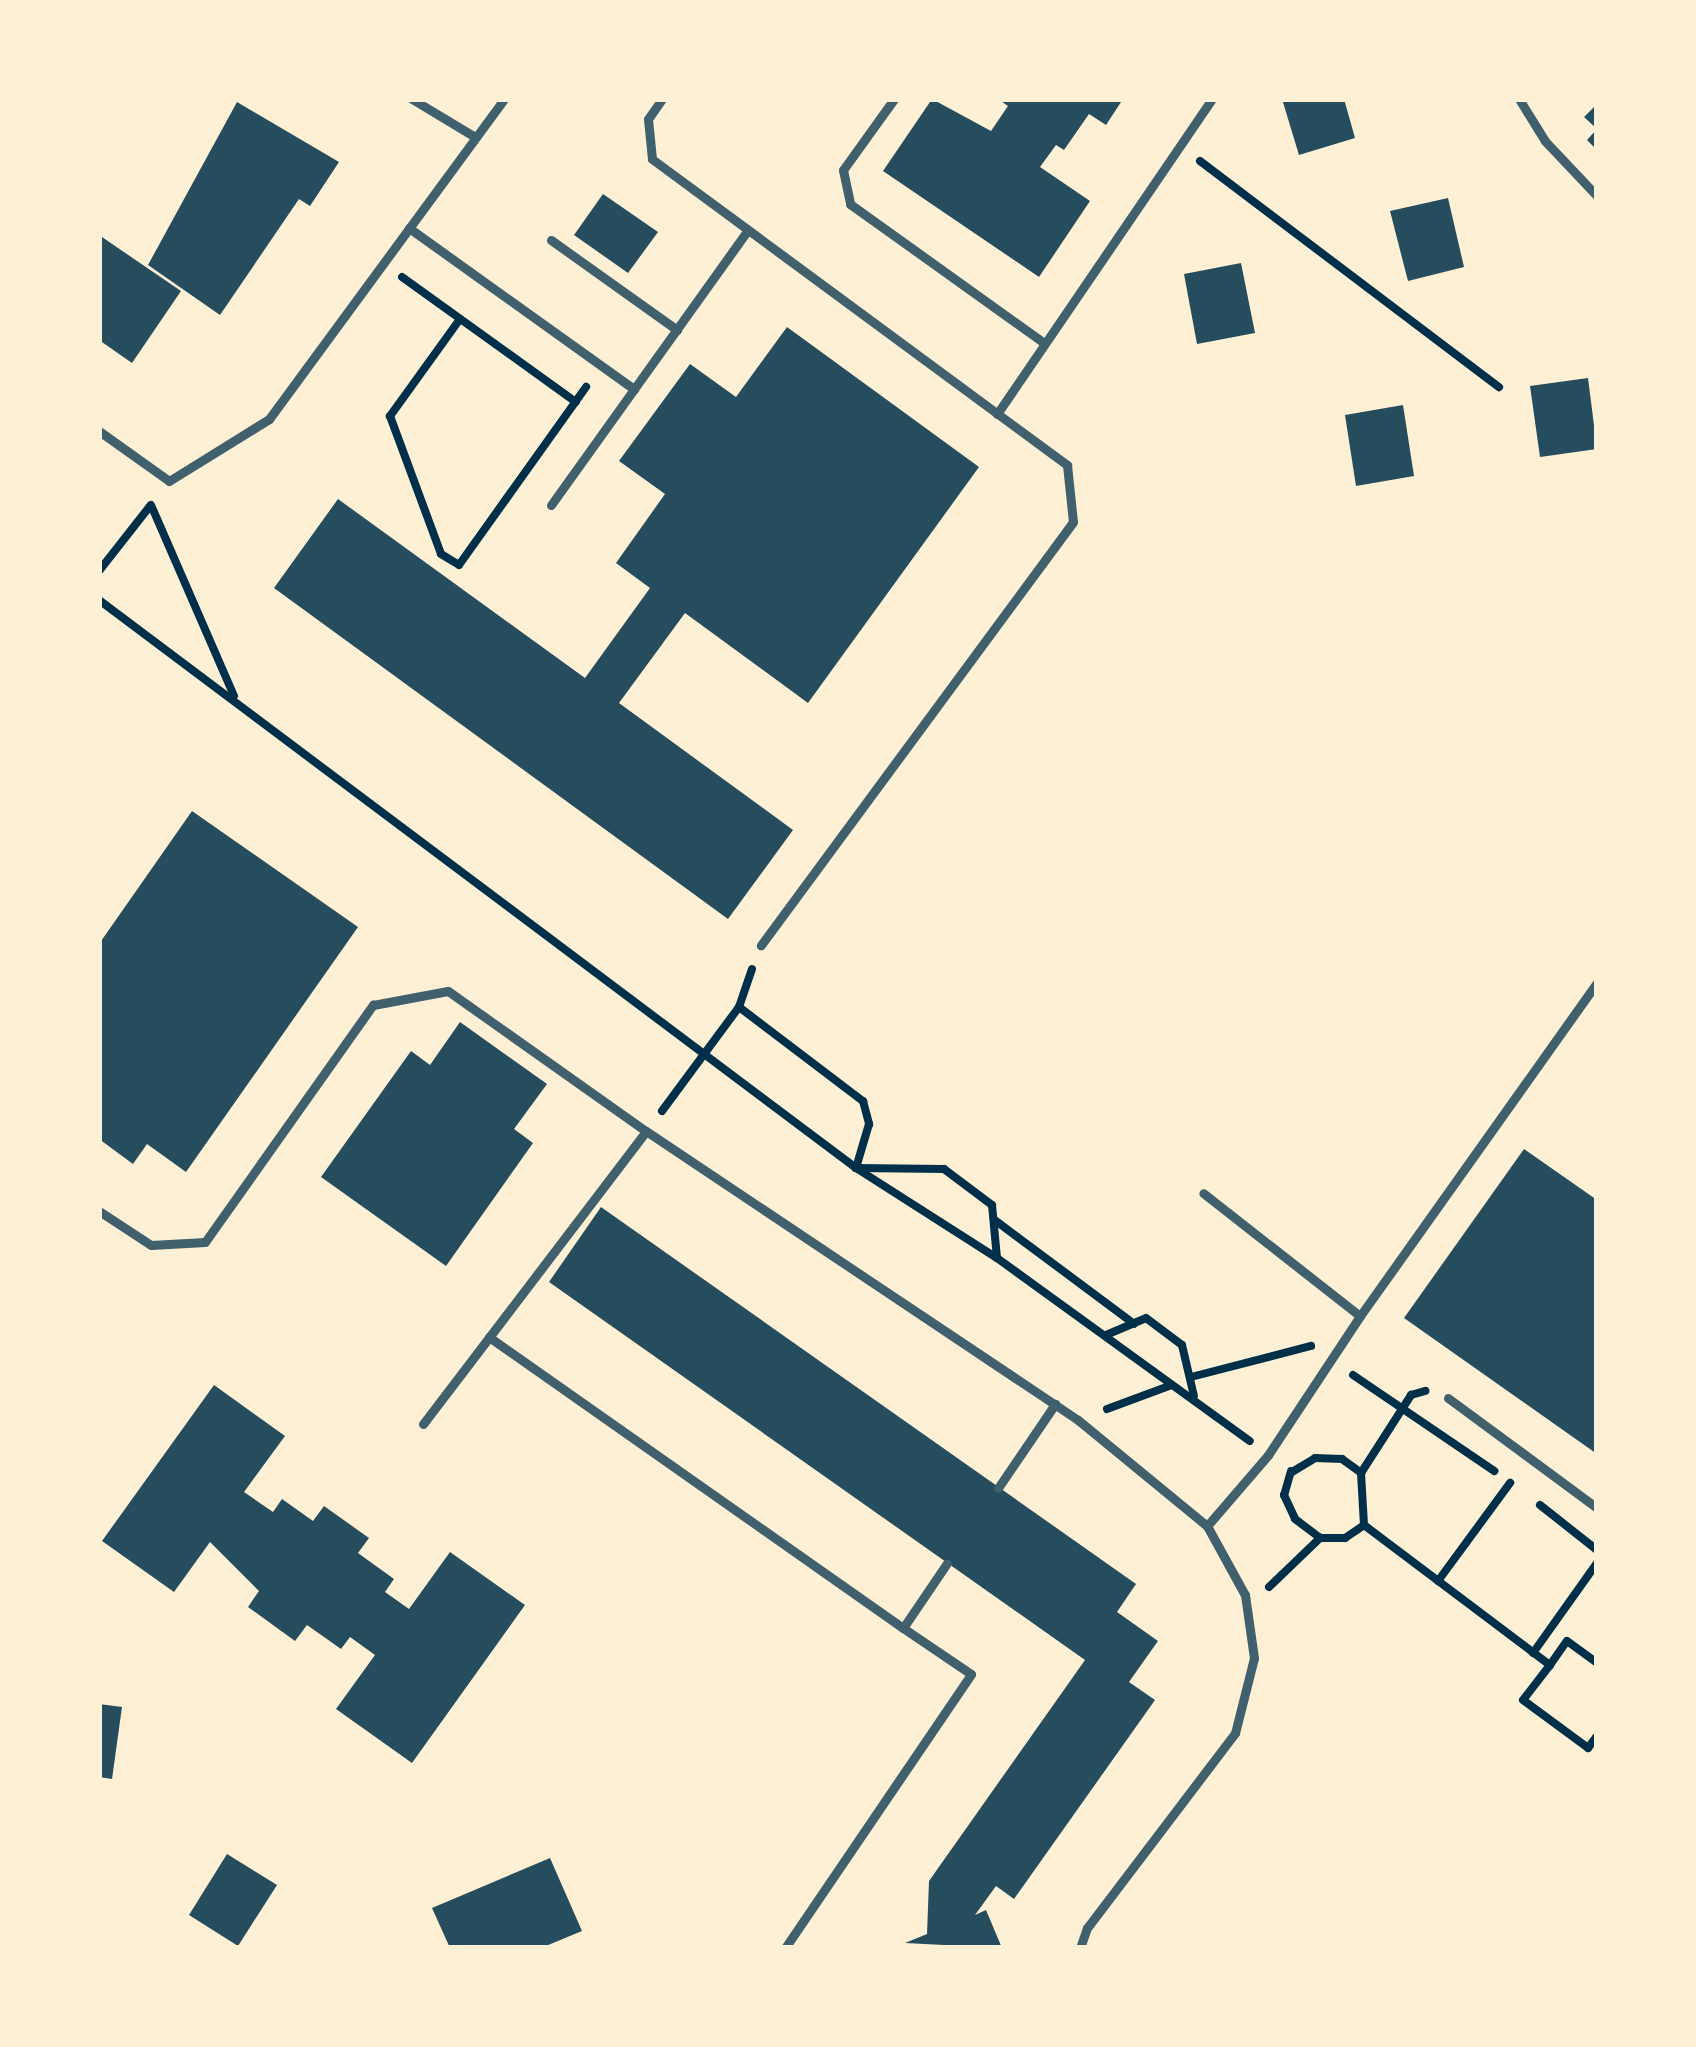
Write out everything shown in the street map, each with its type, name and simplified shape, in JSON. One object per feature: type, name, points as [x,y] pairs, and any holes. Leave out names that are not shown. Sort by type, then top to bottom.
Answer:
[{"type":"lane","points":[[412,99],[475,137]]},
{"type":"lane","points":[[99,431],[169,481],[269,419],[504,99]]},
{"type":"lane","points":[[662,99],[648,119],[652,159],[1067,465],[1073,522],[761,945]]},
{"type":"lane","points":[[894,99],[843,170],[850,204],[1044,343]]},
{"type":"lane","points":[[997,413],[1212,99]]},
{"type":"lane","points":[[1519,99],[1545,141],[1597,196]]},
{"type":"lane","points":[[409,228],[634,389]]},
{"type":"lane","points":[[551,505],[748,230]]},
{"type":"lane","points":[[551,240],[676,330]]},
{"type":"lane","points":[[1207,1526],[1268,1455],[1360,1316],[1597,982]]},
{"type":"lane","points":[[99,1211],[151,1245],[205,1242],[373,1005],[448,991],[646,1131],[1078,1420],[1207,1526],[1245,1594],[1254,1658],[1235,1733],[1087,1928],[1080,1948]]},
{"type":"lane","points":[[423,1424],[646,1131]]},
{"type":"lane","points":[[1203,1193],[1360,1316]]},
{"type":"lane","points":[[489,1337],[971,1674],[785,1948]]},
{"type":"lane","points":[[1448,1398],[1597,1508]]},
{"type":"lane","points":[[998,1488],[1055,1404]]},
{"type":"lane","points":[[903,1628],[947,1563]]},
{"type":"path","points":[[1179,146],[1499,387]]},
{"type":"path","points":[[383,263],[576,402]]},
{"type":"path","points":[[460,319],[390,416],[442,554],[459,565],[601,366]]},
{"type":"path","points":[[99,572],[169,481]]},
{"type":"path","points":[[151,505],[235,697]]},
{"type":"path","points":[[99,600],[235,697],[704,1057],[856,1168],[997,1258],[1292,1472]]},
{"type":"path","points":[[646,1131],[739,1007],[761,945]]},
{"type":"path","points":[[739,1007],[863,1101],[869,1124],[856,1168]]},
{"type":"path","points":[[856,1168],[944,1169],[992,1205],[997,1258]]},
{"type":"path","points":[[996,1221],[1134,1324]]},
{"type":"path","points":[[1105,1335],[1146,1318],[1182,1345],[1194,1398]]},
{"type":"path","points":[[1191,1377],[1309,1344],[1510,1483],[1597,1550]]},
{"type":"path","points":[[1078,1420],[1174,1385]]},
{"type":"path","points":[[1448,1398],[1431,1389],[1403,1409],[1361,1473],[1364,1525],[1550,1665]]},
{"type":"path","points":[[1361,1473],[1342,1460],[1315,1458],[1292,1472],[1284,1495],[1295,1519],[1320,1538],[1345,1538],[1364,1525]]},
{"type":"path","points":[[1438,1581],[1510,1483]]},
{"type":"path","points":[[1245,1594],[1270,1586],[1320,1538]]},
{"type":"path","points":[[1533,1653],[1597,1563]]},
{"type":"path","points":[[1597,1663],[1567,1641],[1523,1700],[1588,1748],[1597,1736]]},
{"type":"building","points":[[932,99],[991,131],[1008,106],[998,99],[1123,99],[1106,125],[1089,114],[1064,150],[1056,145],[1040,167],[1090,201],[1039,277],[883,171]]},
{"type":"building","points":[[1282,99],[1344,99],[1355,138],[1299,155]]},
{"type":"building","points":[[237,102],[339,162],[310,206],[299,199],[220,315],[148,265]]},
{"type":"building","points":[[1597,104],[1597,129],[1584,117]]},
{"type":"building","points":[[1597,129],[1597,150],[1587,140]]},
{"type":"building","points":[[603,194],[658,232],[628,273],[574,235]]},
{"type":"building","points":[[1448,198],[1464,267],[1408,281],[1390,211]]},
{"type":"building","points":[[99,235],[181,291],[132,363],[99,340]]},
{"type":"building","points":[[1241,263],[1255,333],[1197,344],[1184,274]]},
{"type":"building","points":[[787,327],[979,467],[808,703],[685,613],[619,703],[793,830],[728,919],[274,588],[338,499],[585,678],[650,588],[616,563],[665,494],[619,461],[690,364],[736,397]]},
{"type":"building","points":[[1588,378],[1597,449],[1540,457],[1530,386]]},
{"type":"building","points":[[1403,405],[1414,476],[1356,486],[1345,415]]},
{"type":"building","points":[[192,811],[358,927],[186,1172],[147,1144],[133,1164],[99,1139],[99,944]]},
{"type":"building","points":[[460,1022],[547,1084],[514,1129],[533,1143],[446,1266],[321,1177],[411,1051],[430,1065]]},
{"type":"building","points":[[1524,1149],[1597,1200],[1597,1454],[1404,1318]]},
{"type":"building","points":[[601,1207],[1136,1584],[1117,1612],[1158,1641],[1129,1682],[1155,1700],[1014,1899],[996,1886],[975,1915],[986,1910],[1002,1948],[905,1943],[927,1934],[929,1881],[1085,1660],[549,1282]]},
{"type":"building","points":[[214,1385],[285,1436],[244,1492],[273,1512],[282,1499],[313,1521],[324,1506],[369,1538],[358,1553],[394,1579],[385,1592],[409,1609],[450,1552],[525,1605],[412,1763],[336,1709],[375,1655],[350,1637],[341,1649],[307,1625],[295,1641],[248,1607],[259,1591],[210,1542],[174,1592],[102,1541]]},
{"type":"building","points":[[99,1704],[122,1707],[112,1779],[99,1777]]},
{"type":"building","points":[[227,1854],[277,1885],[238,1946],[189,1915]]},
{"type":"building","points":[[550,1858],[582,1931],[541,1948],[450,1948],[432,1908]]}]
